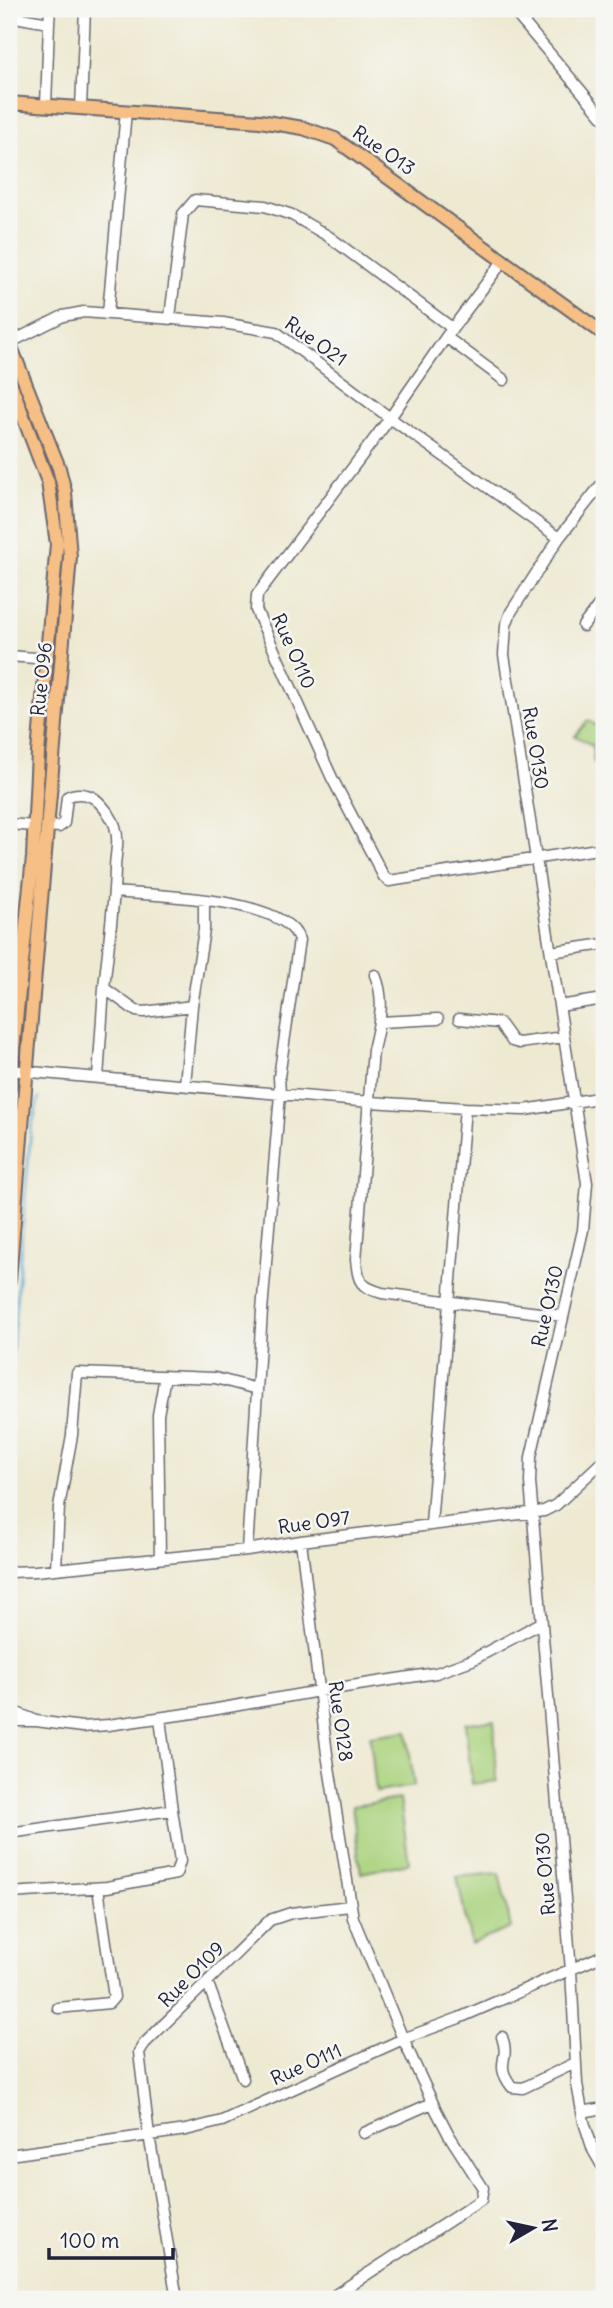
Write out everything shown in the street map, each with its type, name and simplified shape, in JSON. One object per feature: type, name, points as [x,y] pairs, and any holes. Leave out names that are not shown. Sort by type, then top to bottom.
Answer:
[{"type":"main road","name":"Rue O13","points":[[10,102],[286,124],[335,139],[604,334]]},
{"type":"main road","name":"Rue O96","points":[[9,343],[59,468],[68,519],[69,579],[9,1088]]},
{"type":"main road","name":"Rue O96","points":[[9,379],[44,472],[55,520],[56,570],[38,753],[41,826],[27,1073],[9,1280]]},
{"type":"street","points":[[46,105],[50,9]]},
{"type":"street","points":[[82,108],[85,9]]},
{"type":"street","points":[[512,9],[604,118]]},
{"type":"street","points":[[9,16],[49,23]]},
{"type":"street","points":[[108,313],[127,111]]},
{"type":"street","points":[[170,317],[183,215],[195,200],[265,206],[292,215],[328,236],[504,380]]},
{"type":"street","name":"Rue O110","points":[[503,261],[390,418],[257,595],[256,610],[331,778],[384,877],[395,882],[604,848]]},
{"type":"street","name":"Rue O21","points":[[9,343],[73,313],[170,317],[276,332],[390,418],[559,538]]},
{"type":"street","name":"Rue O130","points":[[604,481],[559,538],[511,612],[504,638],[506,668],[535,859],[587,1183],[586,1207],[531,1457],[530,1482],[571,1970],[575,2063],[582,2112],[593,2150],[604,2169]]},
{"type":"street","points":[[583,626],[604,598]]},
{"type":"street","points":[[9,656],[48,659]]},
{"type":"street","points":[[9,824],[59,827],[64,823],[67,797],[70,794],[87,795],[98,801],[115,824],[118,847],[98,1078]]},
{"type":"street","points":[[114,892],[223,901],[267,912],[298,935],[279,1077],[280,1094],[247,1550]]},
{"type":"street","points":[[185,1085],[192,1006],[204,930],[204,901]]},
{"type":"street","points":[[551,952],[604,944]]},
{"type":"street","points":[[376,975],[382,997],[380,1022],[373,1050],[356,1260],[358,1280],[363,1286],[382,1293],[563,1316]]},
{"type":"street","points":[[104,988],[136,1011],[192,1006]]},
{"type":"street","points":[[559,1006],[604,999]]},
{"type":"street","points":[[380,1022],[438,1019]]},
{"type":"street","points":[[460,1019],[499,1023],[512,1041],[519,1043],[564,1037]]},
{"type":"street","points":[[10,1070],[465,1108],[525,1110],[604,1097]]},
{"type":"street","points":[[432,1524],[465,1108]]},
{"type":"street","points":[[56,1567],[59,1507],[72,1435],[76,1373],[215,1378],[257,1389]]},
{"type":"street","points":[[160,1558],[158,1415],[165,1376]]},
{"type":"street","name":"Rue O97","points":[[9,1572],[247,1550],[544,1511],[556,1505],[604,1460]]},
{"type":"street","name":"Rue O128","points":[[301,1541],[319,1691],[353,1919],[432,2103],[483,2188],[481,2200],[329,2299]]},
{"type":"street","points":[[9,1721],[36,1721],[82,1727],[160,1719],[436,1673],[456,1667],[541,1623]]},
{"type":"street","points":[[9,1710],[36,1721]]},
{"type":"street","points":[[9,1893],[98,1888],[176,1874],[180,1861],[160,1719]]},
{"type":"street","points":[[9,1833],[172,1810]]},
{"type":"street","points":[[58,2008],[109,2003],[113,1999],[108,1945],[98,1888]]},
{"type":"street","name":"Rue O109","points":[[149,2135],[139,2052],[144,2044],[208,1984],[270,1920],[292,1913],[350,1906]]},
{"type":"street","name":"Rue O111","points":[[9,2155],[186,2130],[222,2121],[403,2039],[459,2018],[604,1955]]},
{"type":"street","points":[[208,1984],[243,2079]]},
{"type":"street","points":[[502,2037],[506,2053],[501,2065],[504,2078],[512,2087],[523,2088],[575,2063]]},
{"type":"street","points":[[364,2133],[432,2103]]},
{"type":"street","points":[[582,2112],[604,2108]]},
{"type":"street","points":[[149,2135],[177,2299]]},
{"type":"green space","points":[[588,720],[604,731],[604,762],[594,763],[592,745],[575,736]]},
{"type":"green space","points":[[494,1721],[497,1781],[472,1784],[465,1723]]},
{"type":"green space","points":[[407,1731],[414,1786],[376,1792],[370,1736]]},
{"type":"green space","points":[[400,1799],[409,1863],[361,1873],[352,1806]]},
{"type":"green space","points":[[499,1873],[511,1928],[471,1944],[457,1877]]},
{"type":"waterway","points":[[9,1389],[31,1129],[39,1098]]}]
